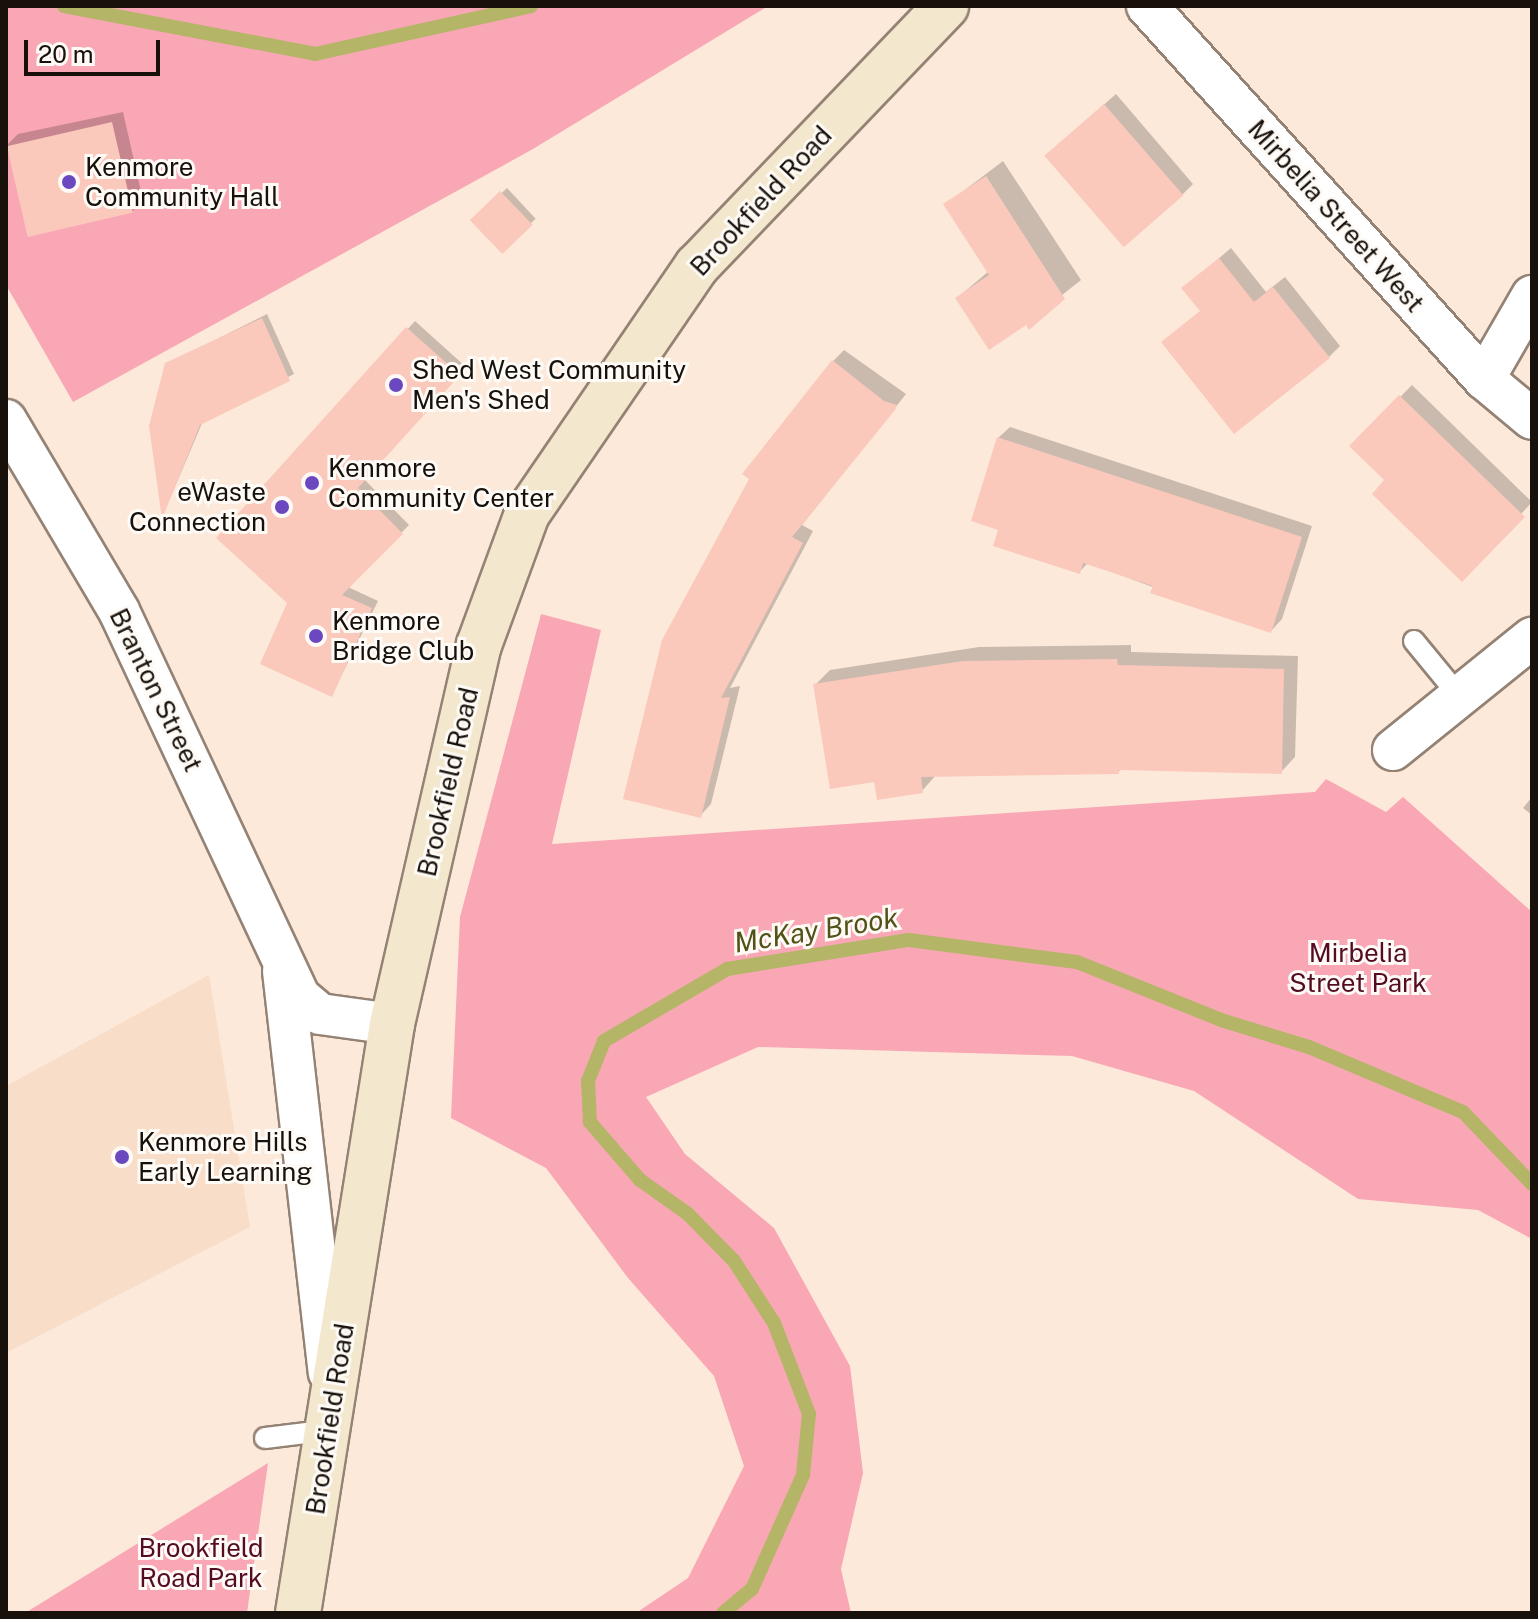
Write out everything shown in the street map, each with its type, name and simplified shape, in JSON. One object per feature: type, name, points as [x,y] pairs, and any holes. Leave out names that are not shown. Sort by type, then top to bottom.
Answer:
[{"type":"main road","name":"Brookfield Road","points":[[298,1613],[332,1417],[392,1024],[479,645],[527,514],[697,266],[946,6]]},
{"type":"street","name":"Mirbelia Street West","points":[[1147,6],[1484,379],[1532,419]]},
{"type":"street","points":[[1484,379],[1532,296]]},
{"type":"street","name":"Branton Street","points":[[6,420],[119,611],[213,808],[283,971],[300,997],[320,1014],[392,1024]]},
{"type":"street","points":[[1393,750],[1532,638]]},
{"type":"street","name":"Branton Street","points":[[283,971],[332,1417]]},
{"type":"lane","points":[[1414,641],[1460,697]]},
{"type":"lane","points":[[265,1438],[332,1417]]},
{"type":"shaded area","name":"Kenmore Hills Early Learning","points":[[209,975],[250,1227],[6,1353],[6,1086]]},
{"type":"green space","points":[[6,6],[768,6],[533,149],[73,402],[6,285]]},
{"type":"green space","name":"Mirbelia Street Park","points":[[541,614],[601,630],[552,844],[1315,792],[1326,779],[1386,812],[1403,797],[1532,912],[1532,1239],[1478,1210],[1358,1199],[1194,1091],[1072,1056],[758,1047],[646,1097],[685,1154],[774,1228],[850,1366],[863,1473],[841,1569],[851,1613],[636,1613],[688,1578],[744,1466],[714,1376],[628,1278],[546,1168],[451,1118],[460,917]]},
{"type":"green space","name":"Brookfield Road Park","points":[[268,1463],[247,1613],[25,1613]]},
{"type":"building","points":[[1104,104],[1183,195],[1124,247],[1044,156]]},
{"type":"building","name":"Kenmore Community Hall","points":[[112,122],[133,213],[28,237],[7,146]]},
{"type":"building","points":[[986,176],[1065,299],[1029,330],[1026,325],[989,350],[955,298],[989,275],[943,204]]},
{"type":"building","points":[[500,191],[533,225],[502,254],[470,220]]},
{"type":"building","points":[[1219,258],[1254,302],[1273,287],[1330,358],[1234,434],[1161,342],[1200,311],[1181,288]]},
{"type":"building","points":[[262,318],[290,381],[200,425],[162,519],[149,426],[165,363]]},
{"type":"building","points":[[406,327],[460,375],[358,488],[403,534],[342,595],[372,608],[332,697],[260,664],[287,603],[216,538]]},
{"type":"building","points":[[832,360],[884,401],[897,405],[792,537],[803,543],[721,698],[730,697],[701,818],[623,799],[662,640],[749,479],[742,474]]},
{"type":"building","points":[[1399,395],[1525,517],[1462,582],[1372,494],[1384,480],[1349,446]]},
{"type":"building","points":[[997,437],[1302,537],[1271,633],[1150,593],[1153,586],[1083,563],[1080,574],[993,546],[998,530],[971,521]]},
{"type":"building","points":[[1117,659],[1118,665],[1284,669],[1282,774],[1119,770],[1119,774],[921,777],[923,793],[877,800],[874,782],[830,789],[813,684],[963,661]]},
{"type":"waterway","points":[[64,6],[315,54],[531,6]]},
{"type":"waterway","name":"McKay Brook","points":[[723,1613],[752,1589],[803,1475],[809,1414],[774,1323],[734,1261],[688,1214],[640,1180],[590,1122],[588,1081],[604,1041],[727,969],[909,940],[1077,962],[1221,1020],[1309,1047],[1463,1112],[1532,1184]]},
{"type":"place","name":"Kenmore Community Hall","points":[[69,182]]},
{"type":"place","name":"Shed West Community Men's Shed","points":[[396,385]]},
{"type":"place","name":"Kenmore Community Center","points":[[312,483]]},
{"type":"place","name":"eWaste Connection","points":[[282,507]]},
{"type":"place","name":"Kenmore Bridge Club","points":[[316,636]]},
{"type":"place","name":"Kenmore Hills Early Learning","points":[[122,1157]]}]
